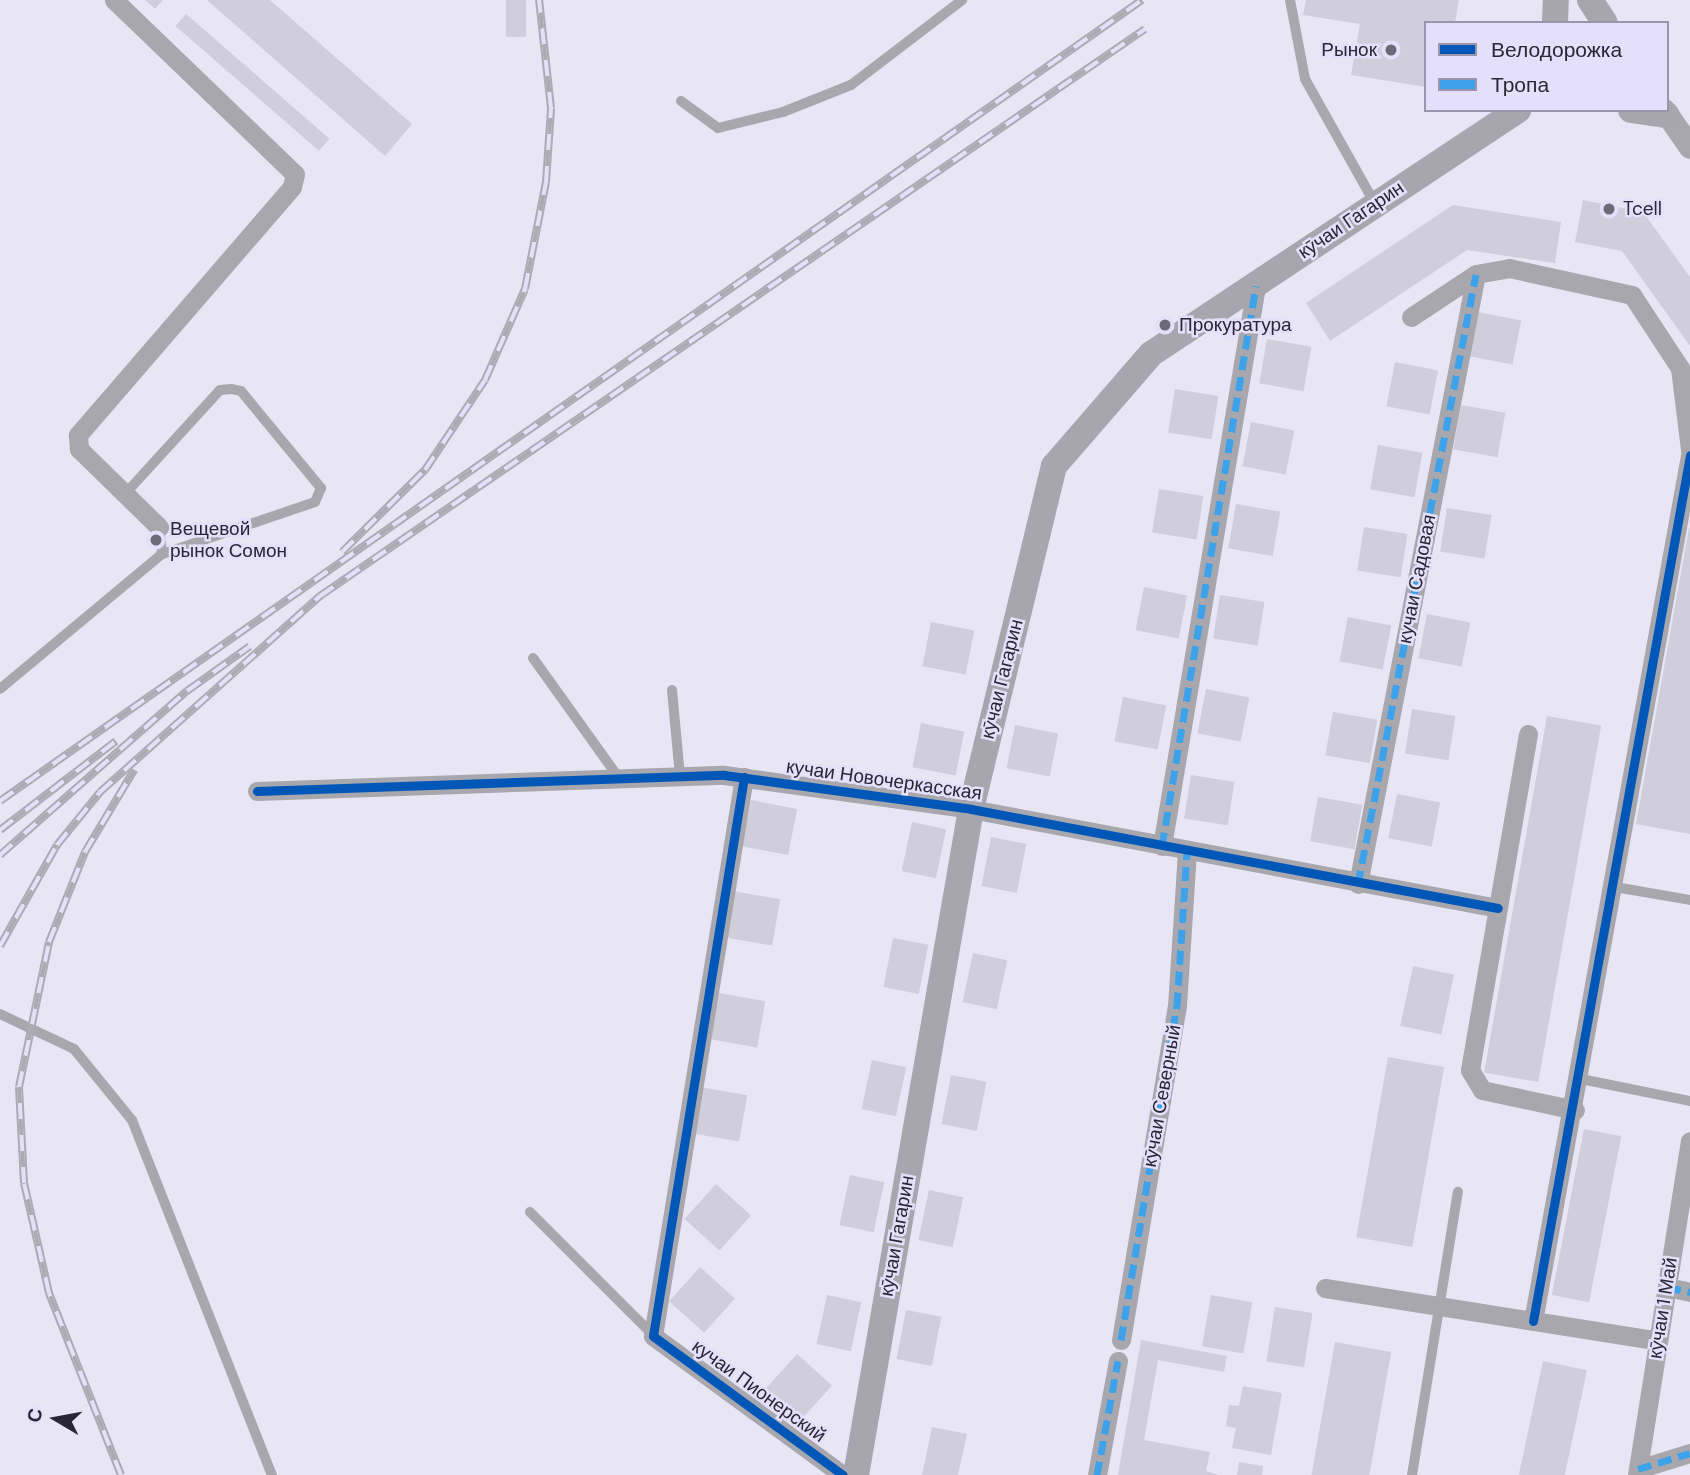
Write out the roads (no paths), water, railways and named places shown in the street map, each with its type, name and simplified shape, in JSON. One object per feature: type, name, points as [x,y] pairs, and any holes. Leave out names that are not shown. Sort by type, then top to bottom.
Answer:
[{"type":"main road","points":[[1555,21],[1556,0]]},
{"type":"main road","points":[[1590,0],[1604,21]]},
{"type":"main road","name":"кӯчаи Гагарин","points":[[856,1475],[971,809],[1054,466],[1151,354],[1256,286],[1374,202],[1515,112]]},
{"type":"street","points":[[114,0],[295,174],[292,187],[85,422],[79,449],[159,527]]},
{"type":"street","points":[[1665,113],[1690,148]]},
{"type":"street","points":[[1412,317],[1476,274],[1509,268],[1632,295],[1680,368],[1690,450]]},
{"type":"street","name":"кучаи Садовая","points":[[1359,884],[1476,274]]},
{"type":"street","points":[[1162,846],[1256,286]]},
{"type":"street","points":[[1534,1321],[1581,1079],[1690,455]]},
{"type":"street","points":[[1528,734],[1470,1070],[1473,1083],[1574,1110]]},
{"type":"street","name":"кучаи Новочеркасская","points":[[257,791],[680,776],[744,777],[971,809],[1498,908]]},
{"type":"street","points":[[653,1336],[744,777]]},
{"type":"street","name":"кӯчаи Северный","points":[[1121,1340],[1177,1006],[1187,850]]},
{"type":"street","name":"кӯчаи 1 Май","points":[[1637,1472],[1690,1141]]},
{"type":"street","points":[[1667,1287],[1690,1292]]},
{"type":"street","points":[[1325,1288],[1658,1341]]},
{"type":"street","name":"кучаи Пионерский","points":[[653,1336],[843,1475]]},
{"type":"street","points":[[1097,1475],[1118,1361]]},
{"type":"street","points":[[1637,1472],[1690,1452]]},
{"type":"lane","points":[[681,101],[718,128],[783,112],[851,85],[962,0]]},
{"type":"lane","points":[[1290,0],[1305,79],[1374,202]]},
{"type":"lane","points":[[0,689],[162,554],[315,502],[321,488],[241,391],[231,388],[220,390],[125,494]]},
{"type":"lane","points":[[159,527],[162,554]]},
{"type":"lane","points":[[533,658],[619,778]]},
{"type":"lane","points":[[671,690],[680,776]]},
{"type":"lane","points":[[1615,887],[1690,900]]},
{"type":"lane","points":[[0,1014],[74,1049],[132,1120],[272,1475]]},
{"type":"lane","points":[[1581,1079],[1690,1101]]},
{"type":"lane","points":[[1412,1475],[1437,1306],[1458,1192]]},
{"type":"lane","points":[[530,1212],[653,1336]]},
{"type":"railway","points":[[342,552],[425,470],[485,380],[525,289],[546,182],[551,108],[539,0]]},
{"type":"railway","points":[[0,801],[1142,0]]},
{"type":"railway","points":[[0,946],[57,845],[100,792],[320,596],[1145,29]]},
{"type":"railway","points":[[0,855],[187,691],[250,646]]},
{"type":"railway","points":[[0,830],[116,741]]},
{"type":"railway","points":[[121,1475],[49,1293],[24,1183],[19,1087],[49,942],[85,852],[134,770]]},
{"type":"place","name":"Рынок","points":[[1391,50]]},
{"type":"place","name":"Tcell","points":[[1609,209]]},
{"type":"place","name":"Прокуратура","points":[[1165,325]]},
{"type":"place","name":"Вещевой рынок Сомон","points":[[156,540]]}]
